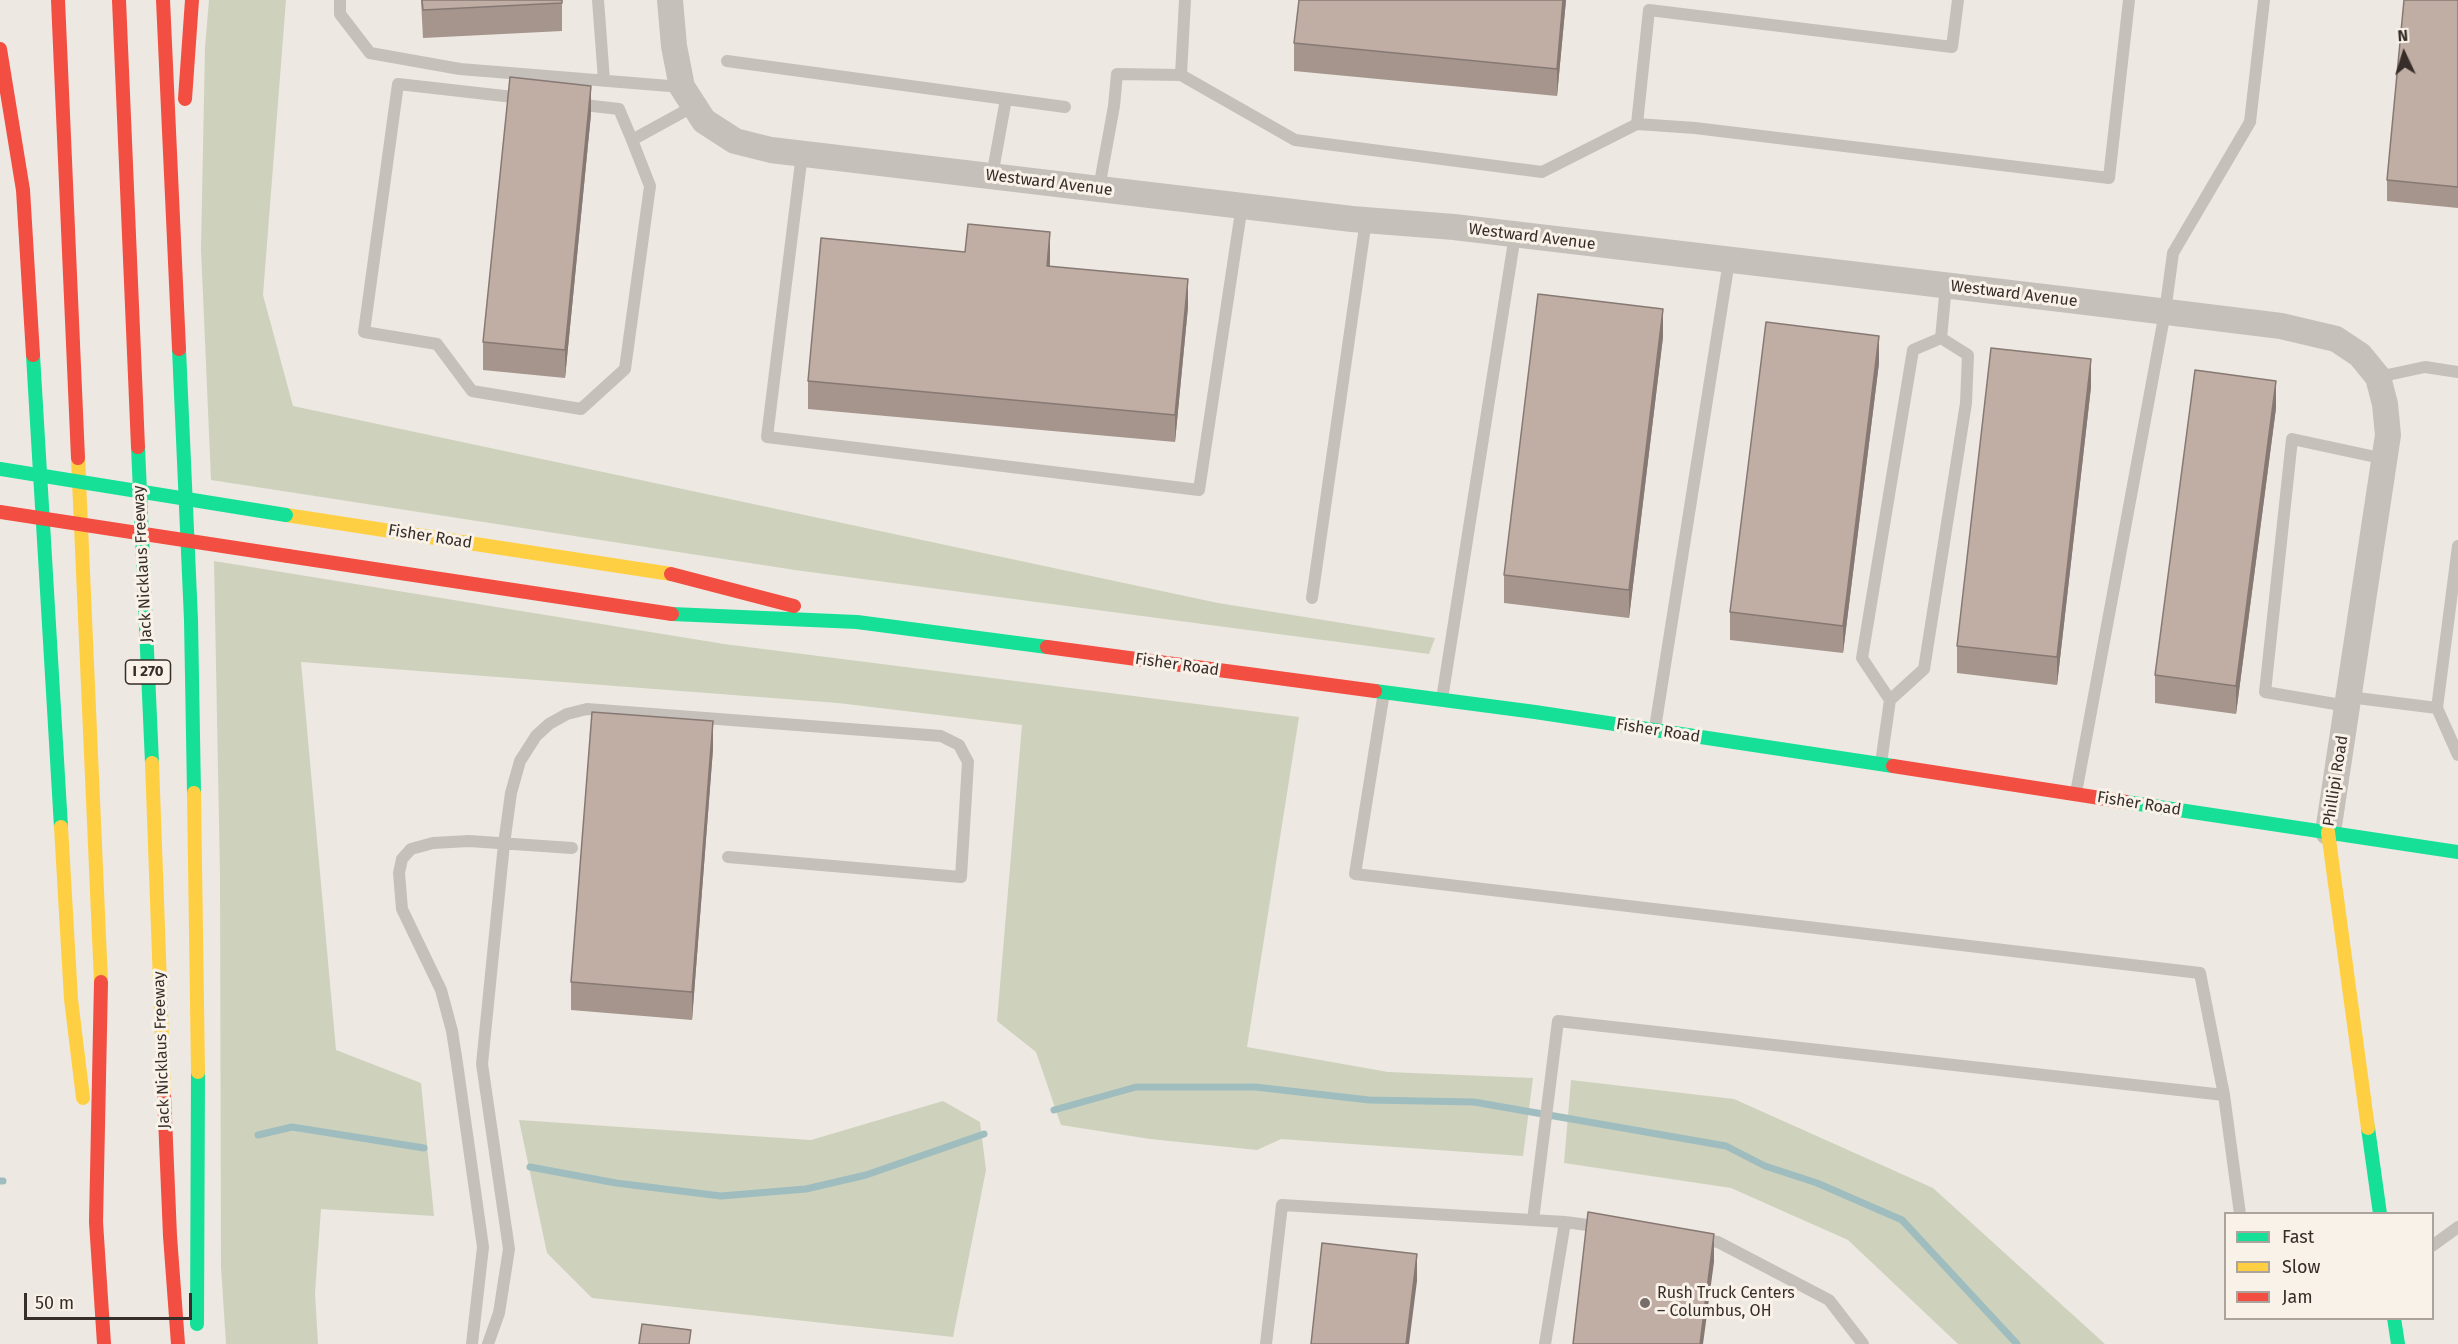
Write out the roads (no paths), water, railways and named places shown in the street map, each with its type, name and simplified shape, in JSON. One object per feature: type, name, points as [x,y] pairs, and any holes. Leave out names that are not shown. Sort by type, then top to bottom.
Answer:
[{"type":"main road","points":[[58,0],[102,999],[96,1222]]},
{"type":"main road","name":"Jack Nicklaus Freeway","points":[[119,0],[152,751],[163,1068],[178,1344]]},
{"type":"main road","points":[[163,0],[191,620],[198,978],[197,1333]]},
{"type":"main road","points":[[174,254],[192,0]]},
{"type":"main road","points":[[0,49],[23,190],[71,999],[96,1222],[104,1344]]},
{"type":"main road","name":"Fisher Road","points":[[0,469],[672,574],[857,622]]},
{"type":"main road","name":"Fisher Road","points":[[0,512],[666,614],[857,622],[1384,692],[1654,730],[2458,852]]},
{"type":"main road","name":"Phillipi Road","points":[[2328,832],[2380,1212]]},
{"type":"main road","points":[[2394,1320],[2398,1344]]},
{"type":"street","points":[[670,0],[674,46],[693,104]]},
{"type":"street","name":"Westward Avenue","points":[[693,104],[735,141],[771,150],[2281,326],[2336,339],[2360,355]]},
{"type":"street","name":"Phillipi Road","points":[[2328,832],[2385,459],[2388,425],[2378,377],[2360,355]]},
{"type":"lane","points":[[340,0],[340,14],[370,53],[460,69],[603,80],[693,104]]},
{"type":"lane","points":[[598,0],[603,80]]},
{"type":"lane","points":[[1181,75],[1185,0]]},
{"type":"lane","points":[[1637,124],[1649,10],[1952,47],[1958,0]]},
{"type":"lane","points":[[1099,188],[1114,106],[1117,74],[1181,75],[1295,140],[1542,172],[1637,124],[1695,128],[2109,178],[2129,0]]},
{"type":"lane","points":[[2076,794],[2165,312],[2173,253],[2250,122],[2264,0]]},
{"type":"lane","points":[[727,62],[1065,107]]},
{"type":"lane","points":[[538,100],[398,84],[364,332],[437,344],[472,391],[580,409],[625,369],[650,186],[619,109],[561,103]]},
{"type":"lane","points":[[992,176],[1006,99]]},
{"type":"lane","points":[[632,140],[693,104]]},
{"type":"lane","points":[[802,154],[767,437],[1199,490],[1242,205]]},
{"type":"lane","points":[[1312,598],[1366,220]]},
{"type":"lane","points":[[1441,700],[1515,235]]},
{"type":"lane","points":[[1654,730],[1729,261]]},
{"type":"lane","points":[[1941,338],[1946,286]]},
{"type":"lane","points":[[1890,700],[1862,658],[1912,350],[1941,338]]},
{"type":"lane","points":[[1881,764],[1890,700],[1924,669],[1966,403],[1968,355],[1941,338]]},
{"type":"lane","points":[[2378,377],[2425,367],[2458,372]]},
{"type":"lane","points":[[2385,459],[2292,439],[2265,692],[2348,702],[2437,708]]},
{"type":"lane","points":[[2458,546],[2437,708],[2458,755]]},
{"type":"lane","points":[[1384,692],[1355,874],[2200,973],[2224,1095],[2240,1212]]},
{"type":"lane","points":[[488,1344],[499,1313],[509,1249],[482,1064],[511,793],[520,761],[536,736],[549,724],[567,714],[587,709],[941,736],[959,745],[968,762],[961,877],[728,857]]},
{"type":"lane","points":[[472,1344],[483,1247],[457,1063],[452,1031],[441,990],[402,909],[399,873],[402,859],[411,849],[433,843],[469,841],[572,848]]},
{"type":"lane","points":[[1533,1220],[1558,1021],[2224,1095]]},
{"type":"lane","points":[[1266,1344],[1282,1205],[1564,1222],[1612,1228]]},
{"type":"lane","points":[[1545,1344],[1564,1222]]},
{"type":"lane","points":[[2434,1245],[2458,1227]]},
{"type":"lane","points":[[1683,1237],[1718,1242],[1829,1300],[1863,1344]]},
{"type":"waterway","points":[[1054,1110],[1136,1087],[1255,1087],[1369,1100],[1474,1102],[1726,1146],[1765,1166],[1817,1183],[1902,1220],[2017,1344]]},
{"type":"waterway","points":[[258,1135],[292,1127],[424,1148]]},
{"type":"waterway","points":[[530,1167],[616,1183],[721,1196],[806,1189],[866,1175],[984,1134]]},
{"type":"place","name":"Rush Truck Centers – Columbus, OH","points":[[1645,1303]]}]
